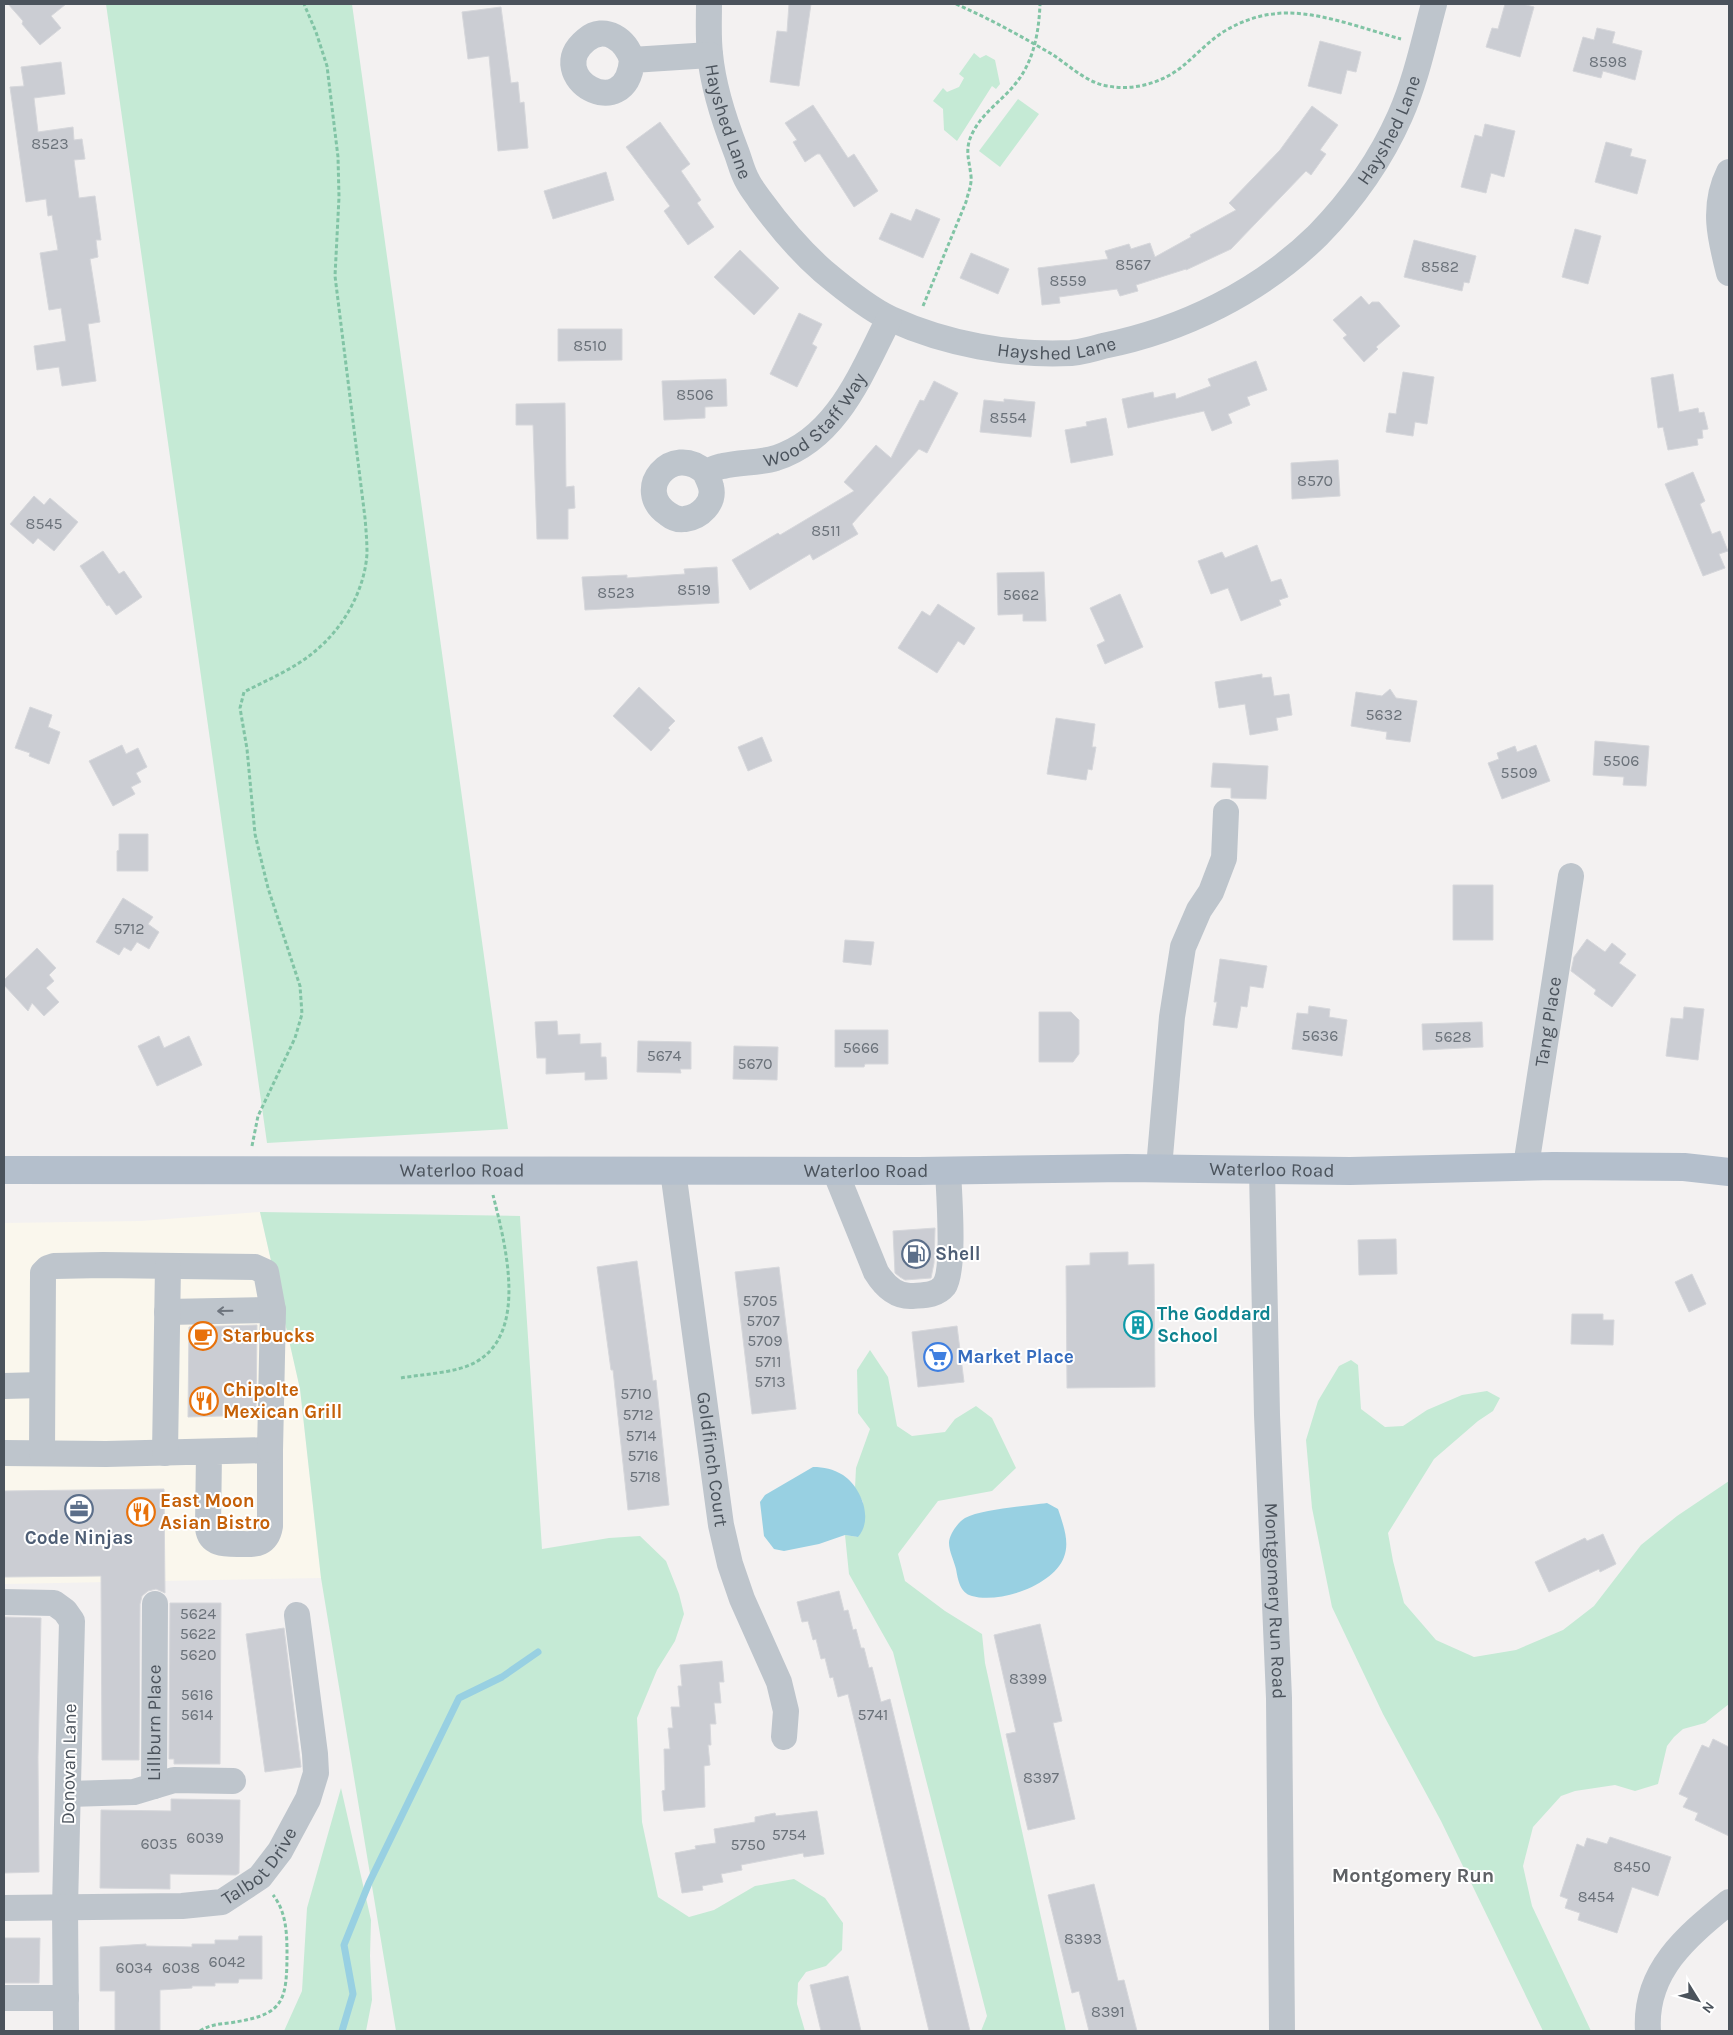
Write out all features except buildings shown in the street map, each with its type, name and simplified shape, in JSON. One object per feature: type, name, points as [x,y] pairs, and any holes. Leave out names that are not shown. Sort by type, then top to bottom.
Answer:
[{"type":"main road","name":"Waterloo Road","points":[[4,1170],[835,1171],[1159,1168],[1350,1171],[1526,1166],[1684,1167],[1729,1172]]},
{"type":"street","name":"Hayshed Lane","points":[[708,4],[710,55],[727,126],[748,182],[803,254],[842,287],[889,319],[941,338],[1024,352],[1073,352],[1118,344],[1165,331],[1246,291],[1280,269],[1312,240],[1350,198],[1379,156],[1400,115],[1423,46],[1434,4]]},
{"type":"street","points":[[632,60],[710,55]]},
{"type":"street","points":[[1729,172],[1719,208],[1720,234],[1729,273]]},
{"type":"street","name":"Wood Staff Way","points":[[705,472],[724,466],[756,463],[778,457],[796,450],[814,438],[842,407],[889,319]]},
{"type":"street","points":[[1159,1168],[1172,1017],[1183,947],[1199,910],[1211,892],[1224,858],[1226,812]]},
{"type":"street","name":"Tang Place","points":[[1526,1166],[1571,876]]},
{"type":"street","points":[[835,1171],[876,1272],[883,1284],[905,1297],[932,1295],[944,1286],[949,1270],[950,1255],[948,1170]]},
{"type":"street","name":"Montgomery Run Road","points":[[1262,1170],[1267,1415],[1279,1698],[1282,2031]]},
{"type":"street","name":"Goldfinch Court","points":[[673,1171],[721,1525],[730,1564],[742,1599],[779,1682],[786,1710],[784,1737]]},
{"type":"street","points":[[42,1453],[42,1280],[45,1270],[54,1266],[255,1267],[263,1270],[267,1276],[273,1310],[269,1530],[261,1542],[252,1544],[224,1544],[216,1541],[210,1535],[208,1528],[209,1452]]},
{"type":"street","points":[[165,1453],[168,1266]]},
{"type":"street","points":[[167,1312],[273,1310]]},
{"type":"street","points":[[4,1386],[42,1385]]},
{"type":"street","points":[[4,1452],[165,1453],[270,1450]]},
{"type":"street","name":"Donovan Lane","points":[[4,1602],[54,1604],[65,1611],[72,1621],[65,1907],[66,2031]]},
{"type":"street","name":"Lillburn Place","points":[[69,1794],[134,1792],[154,1786],[156,1604]]},
{"type":"street","name":"Talbot Drive","points":[[4,1908],[182,1906],[222,1902],[260,1877],[280,1851],[292,1831],[308,1799],[316,1773],[298,1615]]},
{"type":"street","points":[[154,1786],[174,1780],[232,1781]]},
{"type":"street","points":[[1648,2031],[1653,1987],[1664,1966],[1681,1945],[1729,1902]]},
{"type":"street","points":[[4,1998],[66,1998]]},
{"type":"path","points":[[252,1171],[252,1145],[258,1116],[295,1038],[302,1014],[300,986],[268,888],[255,834],[247,749],[240,708],[244,692],[292,667],[315,652],[336,629],[353,607],[361,586],[367,554],[365,518],[335,276],[339,196],[338,157],[327,66],[316,32],[304,4]]},
{"type":"path","points":[[956,4],[987,18],[1035,44],[1086,78],[1107,86],[1129,88],[1154,83],[1182,67],[1223,33],[1245,20],[1273,14],[1302,12],[1423,46]]},
{"type":"path","points":[[914,328],[966,202],[971,185],[967,159],[968,145],[973,131],[1017,82],[1030,58],[1035,44],[1040,4]]},
{"type":"path","points":[[401,1378],[446,1371],[475,1362],[490,1352],[503,1332],[509,1280],[500,1223],[487,1170]]},
{"type":"path","points":[[200,2031],[210,2026],[256,2019],[268,2014],[282,1999],[287,1981],[285,1922],[279,1902],[260,1877]]},
{"type":"shaded area","points":[[260,1212],[300,1389],[321,1578],[4,1584],[4,1223],[141,1221]]},
{"type":"green space","points":[[106,4],[352,4],[508,1129],[267,1143]]},
{"type":"green space","points":[[974,53],[980,58],[986,55],[995,60],[1000,84],[996,89],[992,86],[957,141],[944,130],[943,109],[933,101],[943,88],[947,92],[959,87],[964,78],[959,74]]},
{"type":"green space","points":[[1018,99],[1039,114],[1000,167],[979,151]]},
{"type":"green space","points":[[260,1212],[520,1216],[542,1549],[609,1538],[640,1536],[666,1561],[679,1594],[684,1614],[675,1641],[657,1670],[637,1718],[642,1822],[658,1897],[689,1917],[714,1910],[755,1886],[794,1879],[825,1898],[843,1923],[842,1950],[826,1966],[806,1972],[798,1983],[797,2004],[805,2031],[396,2031],[321,1578],[300,1389]]},
{"type":"green space","points":[[870,1350],[888,1377],[897,1426],[912,1436],[945,1432],[955,1419],[976,1406],[992,1418],[1016,1468],[992,1491],[938,1501],[898,1554],[905,1581],[945,1611],[982,1634],[985,1663],[1066,2031],[981,2031],[987,2016],[893,1652],[849,1574],[845,1535],[858,1537],[863,1502],[855,1488],[856,1468],[870,1429],[858,1413],[857,1370]]},
{"type":"green space","points":[[1351,1360],[1358,1365],[1361,1409],[1385,1427],[1403,1426],[1427,1410],[1462,1395],[1487,1391],[1500,1398],[1493,1411],[1478,1421],[1434,1459],[1388,1533],[1404,1603],[1436,1640],[1474,1657],[1516,1650],[1563,1630],[1594,1606],[1641,1545],[1677,1516],[1729,1481],[1729,1704],[1705,1723],[1683,1729],[1674,1737],[1667,1746],[1658,1784],[1635,1791],[1615,1785],[1575,1791],[1561,1796],[1533,1827],[1523,1866],[1532,1906],[1591,2031],[1543,2031],[1441,1821],[1383,1714],[1332,1607],[1312,1508],[1306,1440],[1318,1401],[1339,1366]]},
{"type":"green space","points":[[341,1788],[371,1920],[372,2000],[366,2031],[284,2031],[302,1991],[307,1908]]},
{"type":"water","points":[[813,1467],[821,1467],[839,1473],[855,1487],[860,1495],[865,1513],[863,1530],[858,1537],[845,1535],[819,1544],[784,1551],[774,1549],[764,1536],[760,1502],[765,1495]]},
{"type":"water","points":[[1047,1503],[1058,1509],[1065,1533],[1066,1551],[1058,1567],[1038,1584],[1011,1595],[984,1598],[972,1596],[965,1592],[959,1582],[949,1546],[949,1540],[954,1529],[960,1522],[965,1518],[982,1512]]},
{"type":"waterway","points":[[342,2031],[353,1994],[344,1945],[369,1883],[459,1698],[502,1677],[538,1652]]},
{"type":"place","name":"Shell","points":[[916,1254]]},
{"type":"place","name":"The Goddard School","points":[[1138,1325]]},
{"type":"place","name":"Starbucks","points":[[203,1336]]},
{"type":"place","name":"Market Place","points":[[938,1357]]},
{"type":"place","name":"Chipolte Mexican Grill","points":[[204,1401]]},
{"type":"place","name":"Code Ninjas","points":[[79,1509]]},
{"type":"place","name":"East Moon Asian Bistro","points":[[141,1512]]},
{"type":"district","name":"Montgomery Run","points":[[1413,1875]]}]
